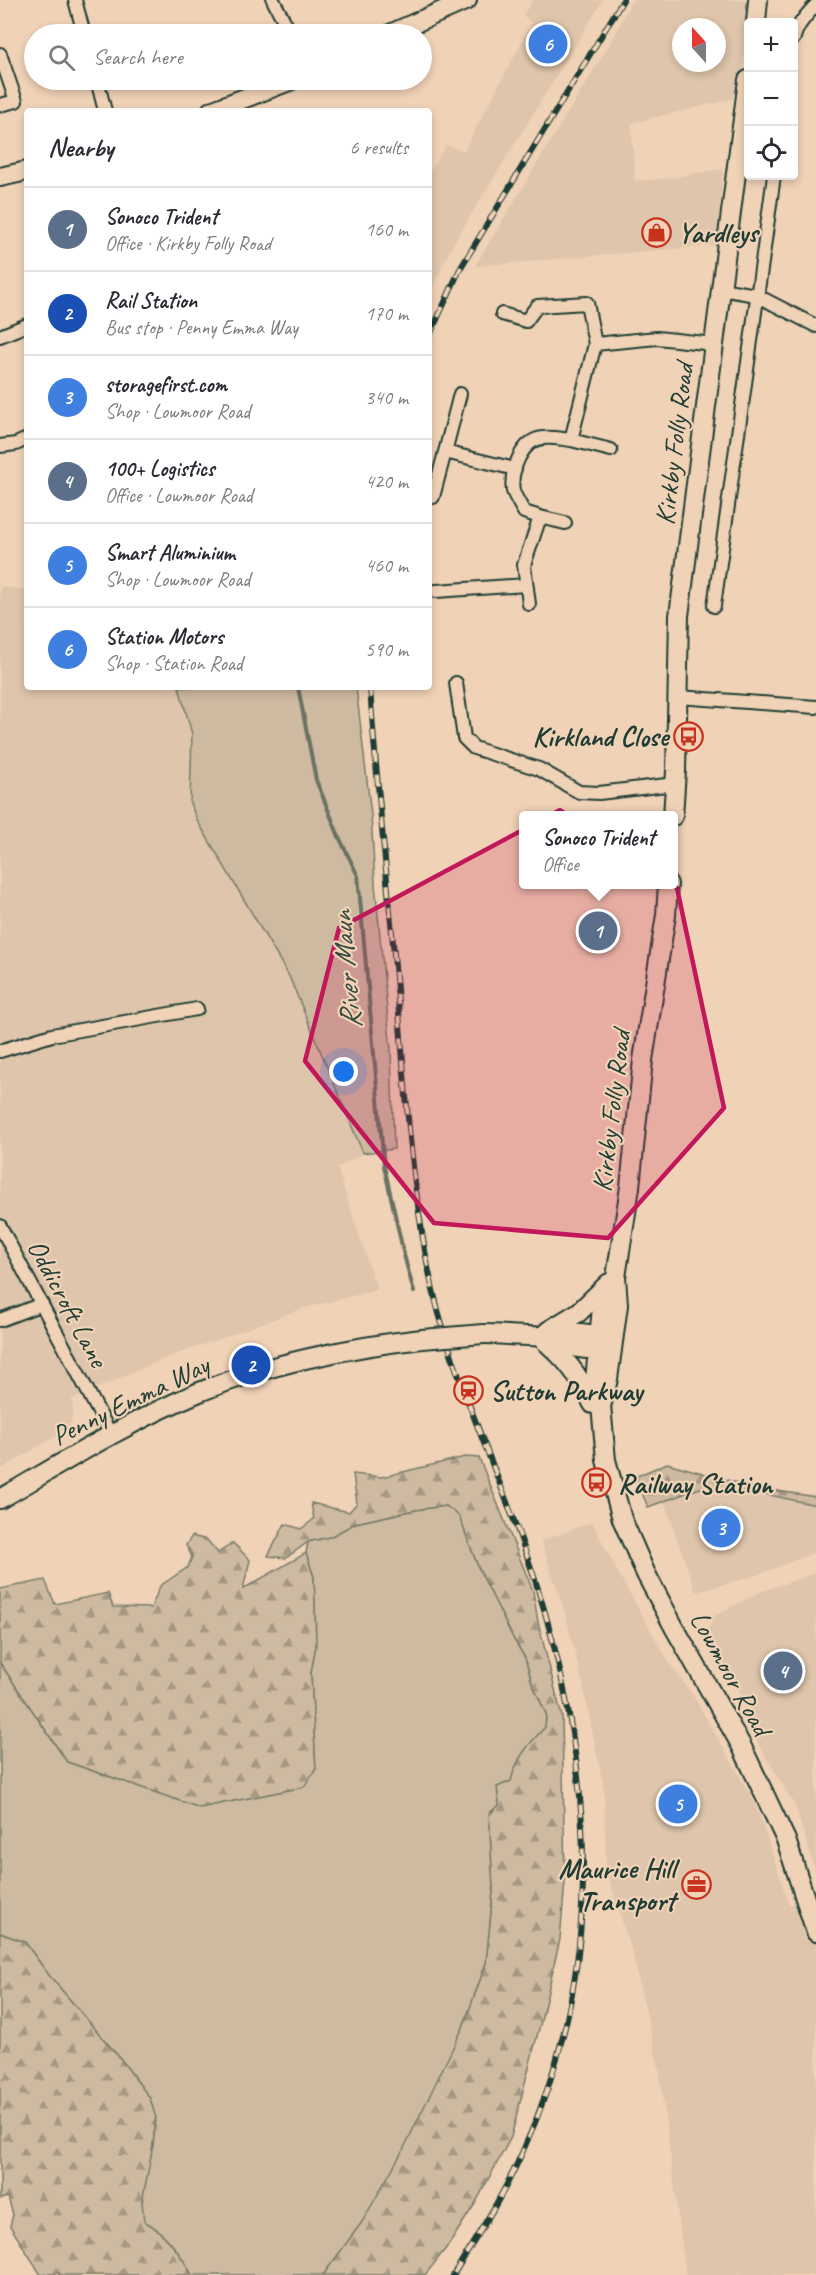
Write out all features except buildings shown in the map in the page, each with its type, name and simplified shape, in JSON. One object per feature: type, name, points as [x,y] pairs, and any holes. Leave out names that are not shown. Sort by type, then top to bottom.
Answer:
[{"type":"main road","points":[[413,24],[467,0]]},
{"type":"main road","points":[[756,18],[758,0]]},
{"type":"main road","points":[[219,108],[266,90]]},
{"type":"main road","name":"Kirkby Folly Road","points":[[673,811],[680,616],[744,111]]},
{"type":"main road","points":[[0,177],[24,172]]},
{"type":"main road","name":"Kirkby Folly Road","points":[[616,1277],[630,1187],[643,1060],[666,915],[668,889]]},
{"type":"main road","points":[[603,1425],[575,1371],[566,1359],[539,1336],[579,1312],[616,1277]]},
{"type":"main road","name":"Lowmoor Road","points":[[616,1277],[602,1307],[602,1343],[595,1381],[602,1405],[606,1460],[622,1519],[646,1574],[741,1745],[786,1840],[816,1932]]},
{"type":"main road","name":"Penny Emma Way","points":[[0,1499],[111,1435],[196,1393],[326,1354],[422,1339],[484,1334],[539,1336],[568,1332],[602,1343]]},
{"type":"street","points":[[75,0],[81,24]]},
{"type":"street","points":[[273,0],[286,24]]},
{"type":"street","points":[[798,31],[816,5]]},
{"type":"street","points":[[0,54],[16,101],[0,105]]},
{"type":"street","points":[[100,90],[104,108]]},
{"type":"street","points":[[714,606],[773,180]]},
{"type":"street","points":[[721,289],[756,295],[816,326]]},
{"type":"street","points":[[502,314],[526,321],[537,306],[587,303],[596,344],[571,440]]},
{"type":"street","points":[[0,336],[24,326]]},
{"type":"street","points":[[596,344],[657,338],[714,344]]},
{"type":"street","points":[[433,497],[460,394]]},
{"type":"street","points":[[565,523],[524,512],[513,491],[515,469],[520,452],[532,441],[542,438],[571,440],[611,450]]},
{"type":"street","points":[[0,446],[24,440]]},
{"type":"street","points":[[445,452],[515,469]]},
{"type":"street","points":[[529,604],[524,565],[540,517]]},
{"type":"street","points":[[436,591],[526,585]]},
{"type":"street","points":[[456,683],[464,738],[474,748],[539,768],[579,792],[599,793],[675,784]]},
{"type":"street","points":[[678,697],[816,707]]},
{"type":"street","points":[[0,1052],[52,1035],[197,1009]]},
{"type":"street","name":"Oddicroft Lane","points":[[0,1226],[111,1435]]},
{"type":"street","points":[[0,1320],[42,1304]]},
{"type":"highlighted area","points":[[560,810],[677,888],[724,1108],[608,1238],[434,1223],[305,1061],[339,928]]},
{"type":"shaded area","points":[[533,0],[603,0],[453,244],[432,289],[432,169],[446,145],[464,151],[532,23],[523,15]]},
{"type":"shaded area","points":[[632,0],[752,0],[750,18],[744,18],[744,59],[741,81],[732,99],[631,123],[635,181],[664,179],[723,169],[716,245],[475,266],[614,37]]},
{"type":"shaded area","points":[[0,587],[24,590],[24,690],[180,690],[192,734],[190,803],[198,822],[289,976],[363,1153],[337,1168],[377,1290],[304,1308],[158,1361],[72,1399],[71,1423],[54,1437],[0,1470]]},
{"type":"shaded area","points":[[700,1488],[756,1492],[816,1505],[816,1552],[754,1576],[696,1592],[664,1501]]},
{"type":"shaded area","points":[[592,1522],[668,1661],[694,1697],[756,1805],[789,1905],[816,1897],[816,2275],[686,2275],[659,2069],[633,1955],[606,1870],[604,1789],[582,1680],[565,1613],[541,1541]]},
{"type":"shaded area","points":[[816,1573],[816,1872],[795,1806],[748,1726],[754,1721],[708,1630],[716,1615],[760,1592]]},
{"type":"green space","points":[[180,690],[356,690],[371,815],[375,884],[391,1051],[394,1149],[363,1153],[289,976],[198,822],[190,803],[192,734]]},
{"type":"green space","points":[[465,1457],[479,1458],[533,1591],[538,1622],[562,1717],[565,1882],[560,1939],[511,2137],[476,2202],[450,2243],[425,2275],[323,2275],[362,2221],[463,2027],[486,1963],[493,1890],[489,1815],[499,1805],[497,1787],[511,1781],[514,1768],[523,1750],[545,1727],[546,1714],[532,1683],[525,1658],[478,1567],[459,1516],[446,1506],[356,1523],[330,1537],[308,1542],[286,1558],[268,1556],[285,1524],[301,1529],[314,1519],[311,1503],[349,1512],[357,1503],[353,1474],[382,1477]]},
{"type":"green space","points":[[667,1463],[752,1487],[816,1497],[816,1505],[756,1492],[700,1488],[648,1507],[635,1477]]},
{"type":"green space","points":[[446,1506],[459,1516],[478,1567],[525,1658],[532,1683],[546,1714],[545,1727],[520,1758],[511,1781],[497,1787],[499,1805],[489,1813],[493,1890],[486,1963],[463,2027],[403,2150],[362,2222],[323,2275],[192,2275],[172,2244],[144,2221],[142,2202],[156,2118],[150,2098],[120,2058],[49,1975],[25,1942],[0,1933],[0,1663],[67,1762],[200,1808],[304,1787],[316,1769],[311,1673],[316,1646],[315,1599],[314,1577],[306,1553],[308,1542],[330,1537],[356,1523]]},
{"type":"green space","points":[[192,1536],[207,1540],[218,1553],[233,1543],[250,1560],[243,1589],[306,1553],[314,1577],[316,1646],[311,1673],[316,1769],[304,1787],[200,1808],[67,1762],[0,1663],[0,1589],[45,1580],[55,1604],[108,1593],[113,1607],[151,1608],[160,1586],[188,1567],[192,1557],[186,1545]]},
{"type":"green space","points":[[0,1933],[25,1942],[49,1975],[120,2058],[150,2098],[156,2118],[144,2221],[172,2244],[192,2275],[59,2275],[58,2273],[41,2275],[10,2226],[13,2215],[8,2197],[0,2199]]},
{"type":"waterway","name":"River Maun","points":[[299,690],[316,780],[358,876],[384,1166],[414,1292]]},
{"type":"railway","points":[[432,330],[460,269],[623,0]]},
{"type":"railway","points":[[370,690],[408,1114],[427,1262],[448,1345],[538,1589],[557,1660],[572,1731],[580,1802],[583,1874],[579,1945],[568,2015],[549,2085],[515,2169],[453,2275]]},
{"type":"place","name":"Station Motors","points":[[548,44]]},
{"type":"place","name":"Yardleys","points":[[657,232]]},
{"type":"place","name":"Kirkland Close","points":[[689,736]]},
{"type":"place","name":"Sonoco Trident","points":[[598,931]]},
{"type":"place","name":"Rail Station","points":[[251,1365]]},
{"type":"place","name":"Sutton Parkway","points":[[469,1390]]},
{"type":"place","name":"Railway Station","points":[[597,1483]]},
{"type":"place","name":"storagefirst.com","points":[[721,1528]]},
{"type":"place","name":"100+ Logistics","points":[[783,1671]]},
{"type":"place","name":"Smart Aluminium","points":[[678,1804]]},
{"type":"place","name":"Maurice Hill Transport","points":[[696,1884]]}]
